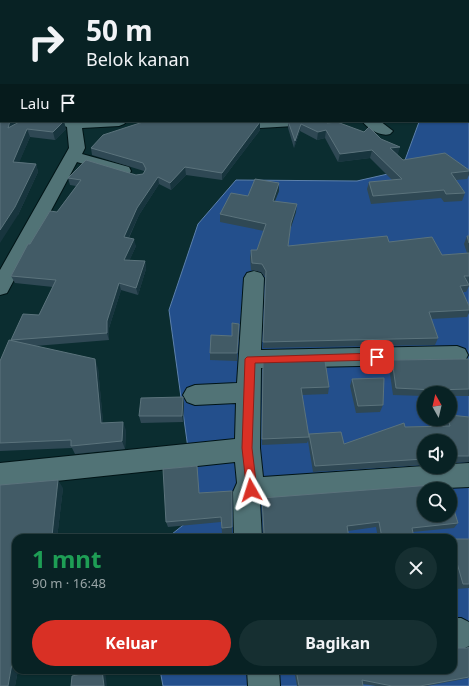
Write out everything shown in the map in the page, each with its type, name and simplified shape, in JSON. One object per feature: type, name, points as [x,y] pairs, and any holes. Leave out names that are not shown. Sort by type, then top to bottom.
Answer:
[{"type":"street","points":[[0,288],[73,156],[77,140],[68,123],[94,122]]},
{"type":"street","points":[[231,122],[289,122]]},
{"type":"street","points":[[371,122],[384,131]]},
{"type":"street","points":[[73,156],[138,176]]},
{"type":"street","points":[[251,490],[244,449],[254,278]]},
{"type":"street","points":[[250,359],[457,355]]},
{"type":"street","points":[[194,395],[248,392]]},
{"type":"street","points":[[0,474],[244,449]]},
{"type":"street","points":[[248,534],[246,492],[251,490],[469,475]]},
{"type":"street","points":[[263,674],[264,686]]},
{"type":"water","points":[[419,122],[469,122],[469,686],[163,686],[161,674],[457,674],[457,534],[172,534],[197,514],[169,310],[198,224],[236,180],[357,181],[401,171]]},
{"type":"building","points":[[0,122],[10,122],[8,128],[19,122],[63,122],[53,132],[27,129],[13,162],[36,164],[15,207],[0,230]]},
{"type":"building","points":[[143,122],[260,122],[222,173],[185,167],[170,183],[158,177],[137,208],[124,237],[134,239],[124,260],[145,261],[136,288],[119,283],[107,321],[107,333],[11,340],[23,314],[39,315],[56,280],[11,276],[28,244],[30,244],[50,211],[57,212],[81,180],[68,178],[86,160],[136,175],[143,174],[146,169],[143,163],[91,148],[103,135]]},
{"type":"building","points":[[288,122],[337,122],[364,132],[369,127],[381,139],[400,147],[390,148],[403,160],[445,153],[469,170],[451,173],[465,193],[446,194],[444,190],[373,196],[369,182],[402,179],[372,150],[340,154],[326,130],[318,132],[301,124],[295,141]]},
{"type":"building","points":[[255,179],[279,183],[273,201],[297,204],[291,223],[288,246],[387,236],[389,242],[432,237],[442,255],[469,253],[469,276],[464,276],[469,285],[460,286],[469,306],[469,310],[429,312],[438,338],[263,342],[266,271],[262,264],[252,263],[251,250],[257,250],[266,224],[220,214],[231,193],[248,196]]},
{"type":"building","points":[[232,323],[239,324],[237,353],[210,353],[211,335],[232,336]]},
{"type":"building","points":[[9,340],[95,359],[101,423],[123,422],[122,441],[71,446],[71,440],[0,443],[0,361]]},
{"type":"building","points":[[469,359],[469,389],[457,389],[457,386],[417,386],[417,389],[396,388],[392,360]]},
{"type":"building","points":[[325,361],[329,387],[301,388],[309,437],[262,439],[263,362]]},
{"type":"building","points":[[384,378],[383,405],[358,406],[352,379]]},
{"type":"building","points":[[183,397],[182,416],[139,416],[141,398]]},
{"type":"building","points":[[457,416],[469,417],[469,456],[457,456],[457,434],[417,434],[417,459],[315,466],[309,434],[341,432],[344,444],[404,423],[405,427],[457,426]]},
{"type":"building","points":[[197,466],[199,493],[232,491],[232,527],[222,528],[221,517],[166,522],[163,469]]},
{"type":"building","points":[[58,480],[52,534],[12,534],[12,664],[8,686],[0,686],[0,485]]},
{"type":"building","points":[[417,486],[417,522],[457,522],[457,520],[458,523],[412,528],[413,534],[381,534],[379,522],[347,526],[348,534],[263,534],[262,498]]},
{"type":"building","points":[[457,539],[469,539],[469,584],[463,584],[457,563]]},
{"type":"building","points":[[469,647],[469,677],[420,686],[392,686],[362,680],[363,686],[299,686],[297,674],[457,674],[457,648]]},
{"type":"building","points":[[81,674],[102,674],[104,686],[71,686],[72,676]]},
{"type":"route","points":[[251,490],[247,448],[250,359],[377,357]]}]
